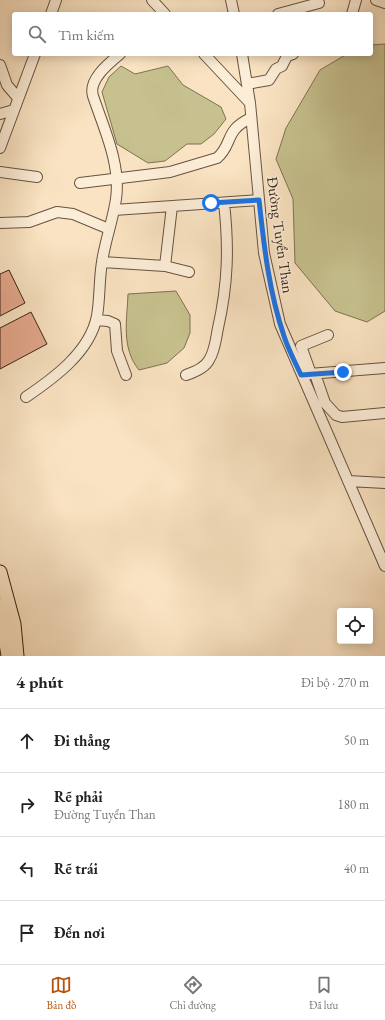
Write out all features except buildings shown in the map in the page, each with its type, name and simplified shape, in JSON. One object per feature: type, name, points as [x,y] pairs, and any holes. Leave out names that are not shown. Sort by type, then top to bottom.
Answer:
[{"type":"main road","points":[[0,572],[13,618],[17,656]]},
{"type":"main road","points":[[0,605],[8,656]]},
{"type":"street","points":[[46,0],[51,12]]},
{"type":"street","points":[[51,12],[56,0]]},
{"type":"street","points":[[231,0],[234,12]]},
{"type":"street","points":[[353,12],[356,0]]},
{"type":"street","points":[[376,0],[385,3]]},
{"type":"street","points":[[151,12],[154,1]]},
{"type":"street","points":[[154,1],[163,12]]},
{"type":"street","points":[[286,12],[320,3]]},
{"type":"street","points":[[0,148],[34,56]]},
{"type":"street","points":[[26,397],[56,376],[71,361],[90,334],[96,320],[102,262],[114,210],[116,179],[115,163],[92,93],[92,87],[98,76],[118,56]]},
{"type":"street","points":[[206,56],[250,103]]},
{"type":"street","name":"Đường Tuyển Than","points":[[242,56],[250,103],[264,253],[273,297],[284,338],[309,374],[319,416],[385,566]]},
{"type":"street","points":[[247,84],[269,80],[276,70],[282,66],[287,56]]},
{"type":"street","points":[[0,65],[7,85],[18,98]]},
{"type":"street","points":[[0,114],[14,110]]},
{"type":"street","points":[[80,183],[170,172],[217,158],[238,126],[251,118]]},
{"type":"street","points":[[0,172],[36,177]]},
{"type":"street","points":[[114,210],[259,200]]},
{"type":"street","points":[[186,375],[199,369],[209,361],[224,303],[228,256],[224,203]]},
{"type":"street","points":[[165,266],[172,206]]},
{"type":"street","points":[[0,223],[29,222],[57,212],[73,214],[109,229]]},
{"type":"street","points":[[102,262],[126,265],[165,266],[189,272]]},
{"type":"street","points":[[96,320],[108,321],[115,324],[117,350],[126,375]]},
{"type":"street","points":[[328,335],[301,346],[309,374],[325,403],[336,415],[342,416],[385,413]]},
{"type":"street","points":[[309,374],[385,368]]},
{"type":"street","points":[[319,416],[331,411]]},
{"type":"street","points":[[348,481],[385,483]]},
{"type":"shaded area","points":[[385,44],[385,311],[367,322],[335,311],[295,263],[293,199],[276,159],[286,128],[320,70],[344,56],[373,56],[373,45]]},
{"type":"shaded area","points":[[121,66],[135,74],[168,66],[183,85],[221,107],[226,119],[214,134],[201,144],[187,144],[165,161],[148,163],[117,144],[102,92],[109,77]]},
{"type":"shaded area","points":[[176,291],[190,315],[190,333],[184,348],[167,363],[139,370],[133,361],[127,343],[126,324],[128,294]]},
{"type":"route","points":[[211,203],[259,200],[264,253],[273,297],[284,338],[301,375],[343,372]]}]
